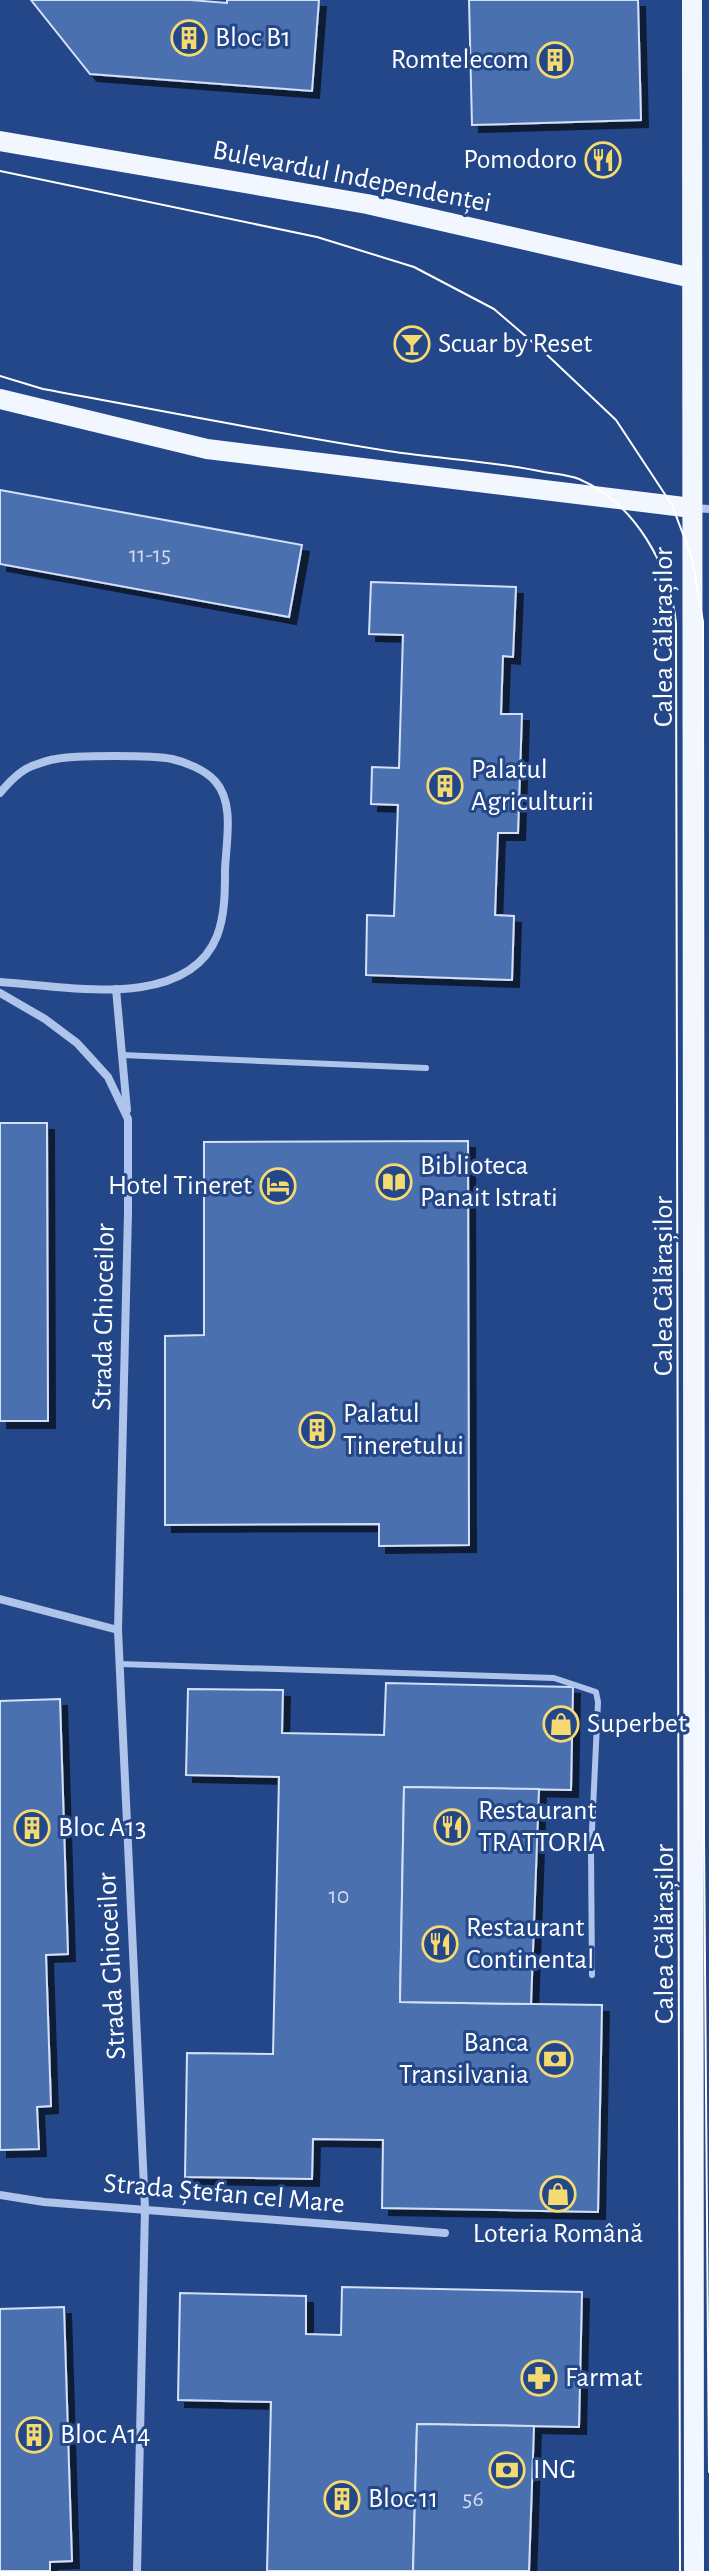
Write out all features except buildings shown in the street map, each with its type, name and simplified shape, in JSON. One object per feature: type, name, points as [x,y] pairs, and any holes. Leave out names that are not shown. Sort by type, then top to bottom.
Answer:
[{"type":"main road","name":"Calea Călărașilor","points":[[692,0],[700,508],[694,2571]]},
{"type":"main road","name":"Bulevardul Independenței","points":[[0,141],[367,204],[696,279]]},
{"type":"main road","points":[[0,399],[207,449],[700,508]]},
{"type":"street","points":[[0,793],[11,779],[30,767],[57,758],[170,758],[194,766],[215,781],[227,802],[225,905],[217,936],[203,960],[180,977],[152,986],[116,989],[0,982]]},
{"type":"street","name":"Strada Ghioceilor","points":[[116,989],[128,1119],[118,1630],[145,2209],[137,2571]]},
{"type":"street","name":"Strada Ghioceilor","points":[[0,993],[45,1019],[77,1043],[108,1077],[128,1119]]},
{"type":"street","points":[[0,1599],[118,1630]]},
{"type":"street","name":"Strada Ștefan cel Mare","points":[[0,2195],[44,2202],[445,2233]]},
{"type":"lane","points":[[122,1055],[426,1068]]},
{"type":"lane","points":[[120,1664],[554,1678],[596,1692],[591,1852],[592,1975]]},
{"type":"tram line","points":[[0,171],[317,237],[414,267],[494,309],[616,420],[672,505],[692,558],[703,622],[704,1838],[709,2472]]},
{"type":"tram line","points":[[0,376],[43,389],[302,437],[505,465],[575,478],[599,490],[633,520],[666,580],[676,623],[680,2571]]},
{"type":"place","name":"Bloc B1","points":[[189,38]]},
{"type":"place","name":"Romtelecom","points":[[555,60]]},
{"type":"place","name":"Pomodoro","points":[[603,160]]},
{"type":"place","name":"Scuar by Reset","points":[[412,344]]},
{"type":"place","name":"Palatul Agriculturii","points":[[445,786]]},
{"type":"place","name":"Biblioteca Panait Istrati","points":[[394,1182]]},
{"type":"place","name":"Hotel Tineret","points":[[278,1186]]},
{"type":"place","name":"Palatul Tineretului","points":[[317,1430]]},
{"type":"place","name":"Superbet","points":[[561,1724]]},
{"type":"place","name":"Restaurant TRATTORIA","points":[[452,1827]]},
{"type":"place","name":"Bloc A13","points":[[32,1828]]},
{"type":"place","name":"Restaurant Continental","points":[[440,1944]]},
{"type":"place","name":"Banca Transilvania","points":[[555,2059]]},
{"type":"place","name":"Loteria Română","points":[[558,2194]]},
{"type":"place","name":"Farmat","points":[[539,2378]]},
{"type":"place","name":"Bloc A14","points":[[34,2435]]},
{"type":"place","name":"ING","points":[[507,2470]]},
{"type":"place","name":"Bloc 11","points":[[342,2499]]}]
